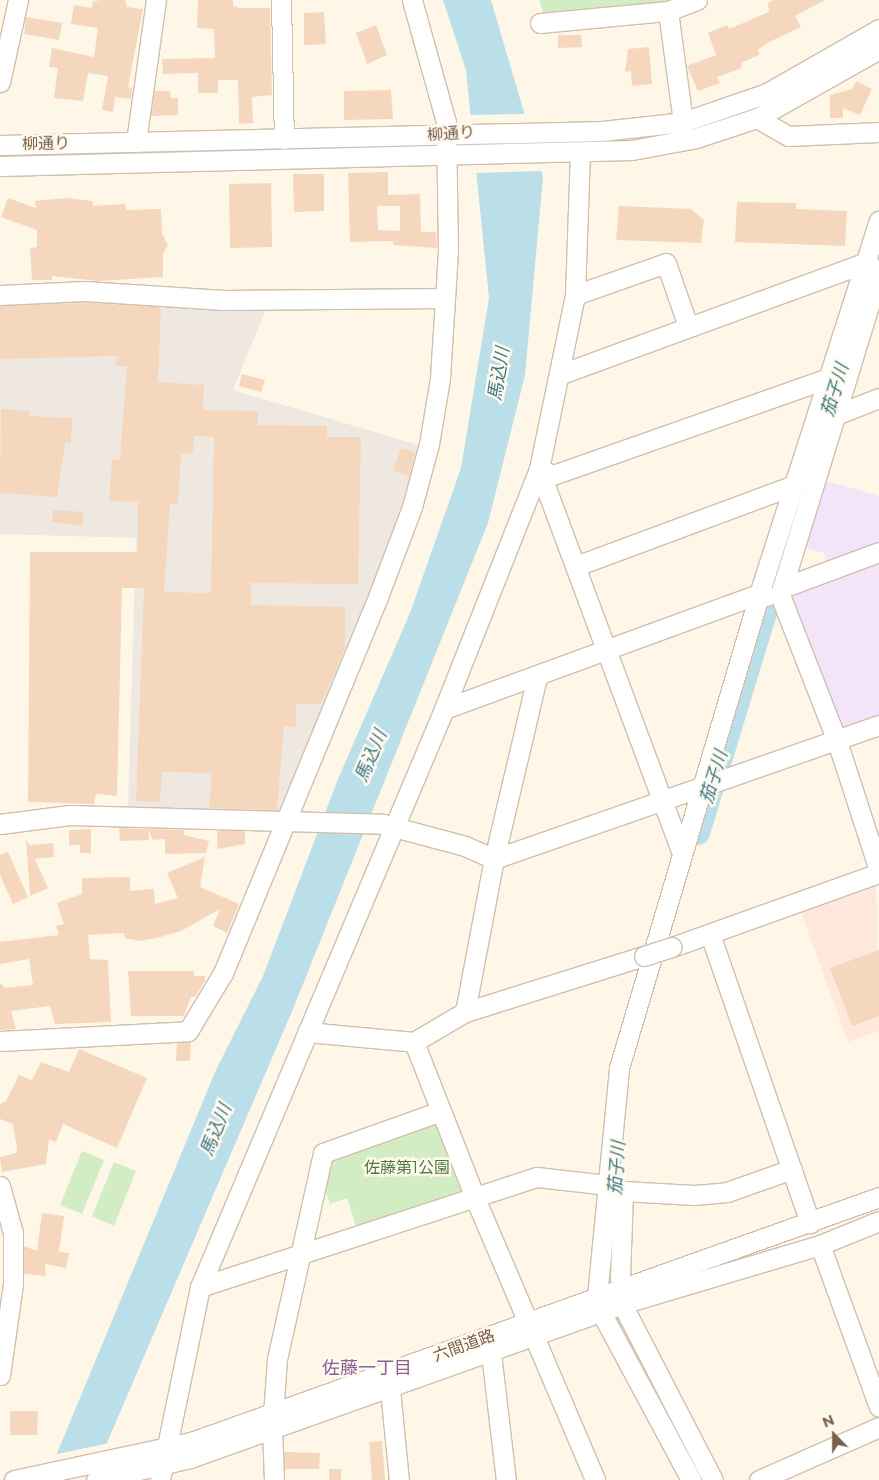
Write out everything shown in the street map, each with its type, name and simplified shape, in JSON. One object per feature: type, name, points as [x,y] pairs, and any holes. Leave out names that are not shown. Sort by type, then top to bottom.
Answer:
[{"type":"street","points":[[0,82],[18,0]]},
{"type":"street","points":[[136,142],[156,0]]},
{"type":"street","points":[[281,0],[284,139]]},
{"type":"street","points":[[0,1041],[188,1031],[223,973],[290,823],[412,507],[429,444],[440,378],[444,298],[456,156],[442,97],[412,0]]},
{"type":"street","points":[[540,23],[668,11],[697,0]]},
{"type":"street","points":[[668,11],[683,122]]},
{"type":"street","name":"柳通り","points":[[0,145],[284,139],[556,129],[602,131],[683,122],[767,93],[879,29]]},
{"type":"street","name":"柳通り","points":[[0,166],[456,156],[632,150],[687,140],[757,118],[879,49]]},
{"type":"street","points":[[757,118],[788,136],[879,132]]},
{"type":"street","points":[[158,1463],[200,1288],[307,1032],[387,825],[444,709],[539,469],[561,374],[575,295],[573,152]]},
{"type":"street","points":[[307,1032],[414,1042],[465,1012],[672,947],[879,872],[837,741],[774,593],[794,485],[829,378],[871,265],[879,221]]},
{"type":"street","points":[[575,295],[666,263],[688,326]]},
{"type":"street","points":[[561,374],[688,326],[871,265]]},
{"type":"street","points":[[690,1480],[599,1304],[607,1185],[619,1068],[681,851],[701,789],[774,593],[879,273]]},
{"type":"street","points":[[0,295],[85,291],[224,300],[444,298]]},
{"type":"street","points":[[539,469],[553,475],[829,378]]},
{"type":"street","points":[[833,416],[879,398]]},
{"type":"street","points":[[539,469],[608,650],[661,802],[681,851]]},
{"type":"street","points":[[576,566],[794,485]]},
{"type":"street","points":[[444,709],[774,593],[879,552]]},
{"type":"street","points":[[465,1012],[494,859],[538,677]]},
{"type":"street","points":[[0,824],[69,815],[387,825],[466,846],[494,859],[725,781],[879,725]]},
{"type":"street","points":[[710,934],[810,1223]]},
{"type":"street","points":[[414,1042],[475,1198],[595,1480]]},
{"type":"street","points":[[274,1480],[273,1422],[277,1359],[302,1254],[323,1153],[441,1111]]},
{"type":"street","points":[[713,1480],[623,1294],[620,1278],[622,1191],[694,1196],[727,1192],[792,1169]]},
{"type":"street","points":[[200,1288],[537,1178],[607,1185]]},
{"type":"street","points":[[0,1186],[13,1284],[0,1375]]},
{"type":"street","name":"六間道路","points":[[96,1480],[158,1463],[531,1330],[879,1197]]},
{"type":"street","name":"六間道路","points":[[623,1294],[820,1245],[879,1221]]},
{"type":"street","points":[[820,1245],[879,1407]]},
{"type":"street","name":"六間道路","points":[[273,1422],[390,1389],[491,1353],[531,1330]]},
{"type":"street","points":[[491,1353],[506,1480]]},
{"type":"street","points":[[390,1389],[399,1480]]},
{"type":"street","points":[[759,1480],[879,1427]]},
{"type":"street","name":"六間道路","points":[[20,1479],[158,1463]]},
{"type":"shaded area","points":[[162,300],[267,306],[233,390],[425,447],[407,513],[277,815],[128,808],[136,538],[0,534],[0,303]]},
{"type":"shaded area","points":[[823,480],[879,496],[879,720],[838,735],[790,601],[797,588],[832,576],[824,553],[803,547]]},
{"type":"shaded area","points":[[876,881],[879,1031],[848,1042],[800,909]]},
{"type":"green space","points":[[539,0],[681,0],[544,14]]},
{"type":"green space","name":"佐藤第1公園","points":[[434,1116],[464,1192],[356,1227],[347,1198],[330,1204],[321,1176],[326,1154]]},
{"type":"green space","points":[[82,1151],[104,1160],[82,1214],[60,1205]]},
{"type":"green space","points":[[114,1162],[136,1171],[114,1226],[92,1216]]},
{"type":"water","name":"馬込川","points":[[443,0],[491,0],[543,177],[525,375],[488,523],[293,1009],[91,1480],[46,1480],[216,1070],[263,976],[338,779],[410,613],[461,468],[489,298],[466,70]]},
{"type":"pier","points":[[528,114],[544,171],[474,173],[469,115]]},
{"type":"pier","points":[[109,1443],[94,1480],[44,1480],[53,1455]]},
{"type":"building","points":[[125,0],[127,7],[143,9],[128,87],[132,88],[131,99],[115,97],[113,112],[102,110],[108,76],[88,73],[83,101],[54,98],[58,68],[49,67],[52,48],[94,57],[98,28],[71,24],[74,5],[92,8],[93,1]]},
{"type":"building","points":[[198,0],[233,0],[233,6],[240,8],[270,8],[272,95],[252,97],[253,123],[239,124],[238,80],[218,80],[218,93],[198,93],[198,73],[163,74],[162,59],[215,58],[214,29],[197,28]]},
{"type":"building","points":[[773,0],[825,0],[795,16],[801,27],[767,43],[758,50],[759,55],[741,63],[742,68],[717,77],[720,83],[698,91],[687,66],[716,55],[708,33],[727,25],[729,29],[769,12],[768,3]]},
{"type":"building","points":[[324,12],[326,44],[304,45],[304,13]]},
{"type":"building","points":[[26,17],[62,23],[59,40],[24,34]]},
{"type":"building","points":[[376,25],[387,55],[367,64],[356,33]]},
{"type":"building","points":[[558,35],[581,35],[582,47],[558,48]]},
{"type":"building","points":[[649,47],[652,84],[632,86],[631,71],[625,72],[628,49]]},
{"type":"building","points":[[856,81],[872,89],[860,115],[843,108],[843,118],[830,118],[830,95],[852,89]]},
{"type":"building","points":[[391,90],[393,119],[344,120],[344,91]]},
{"type":"building","points":[[155,91],[170,91],[171,98],[178,98],[178,115],[151,116]]},
{"type":"building","points":[[388,172],[388,195],[420,194],[421,232],[436,232],[437,248],[393,245],[393,241],[350,242],[348,173]],"holes":[[[377,206],[400,206],[400,231],[378,230]]]},
{"type":"building","points":[[293,174],[324,174],[324,211],[294,212]]},
{"type":"building","points":[[271,183],[272,247],[230,248],[229,184]]},
{"type":"building","points":[[8,198],[36,208],[35,201],[66,198],[92,201],[93,206],[125,204],[126,210],[161,209],[162,234],[168,245],[163,254],[163,277],[98,281],[52,276],[52,280],[32,280],[30,248],[37,247],[37,230],[1,217]]},
{"type":"building","points":[[737,202],[796,203],[796,209],[847,211],[845,246],[735,242]]},
{"type":"building","points":[[619,206],[691,209],[704,220],[701,243],[616,240]]},
{"type":"building","points":[[94,303],[161,307],[158,382],[204,385],[203,410],[258,411],[258,425],[327,426],[327,437],[361,437],[358,584],[251,583],[251,605],[345,607],[345,648],[321,704],[296,704],[296,727],[284,726],[277,810],[209,808],[212,773],[162,772],[160,802],[136,801],[144,588],[122,588],[117,796],[96,794],[94,804],[28,802],[30,552],[138,552],[138,502],[109,501],[112,459],[120,460],[127,366],[116,366],[117,356],[0,359],[0,306]],"holes":[[[194,436],[214,437],[211,593],[164,592],[170,504],[178,505],[181,454],[193,453]]]},
{"type":"building","points":[[242,374],[265,380],[261,392],[239,386]]},
{"type":"building","points":[[1,409],[29,411],[29,416],[72,418],[71,443],[65,443],[57,497],[0,493]]},
{"type":"building","points":[[401,448],[415,452],[409,476],[393,471]]},
{"type":"building","points":[[53,510],[83,512],[82,526],[52,522]]},
{"type":"building","points":[[119,828],[148,829],[149,840],[120,841]]},
{"type":"building","points":[[91,829],[91,853],[80,853],[80,845],[69,845],[69,830]]},
{"type":"building","points":[[148,829],[184,830],[184,835],[209,841],[206,853],[165,854],[165,839],[153,840]]},
{"type":"building","points":[[217,831],[245,831],[245,844],[217,849]]},
{"type":"building","points":[[26,839],[29,845],[53,843],[54,857],[35,859],[48,888],[30,896]]},
{"type":"building","points":[[8,852],[28,897],[13,904],[0,875],[0,855]]},
{"type":"building","points":[[205,857],[200,887],[239,904],[227,933],[213,926],[220,909],[181,931],[157,938],[139,941],[125,938],[124,933],[88,935],[90,959],[108,960],[111,1022],[55,1024],[50,1006],[11,1011],[16,1029],[0,1030],[0,983],[5,988],[33,985],[29,959],[0,964],[0,942],[59,935],[56,926],[64,924],[57,903],[82,894],[82,878],[130,877],[130,891],[154,889],[155,904],[178,898],[167,873]]},
{"type":"building","points":[[879,950],[879,1016],[852,1026],[830,968]]},
{"type":"building","points":[[128,971],[194,971],[194,976],[205,976],[205,981],[195,997],[191,997],[184,1016],[131,1016]]},
{"type":"building","points":[[191,1042],[190,1061],[176,1061],[177,1043]]},
{"type":"building","points":[[79,1049],[147,1078],[117,1148],[63,1124],[56,1142],[49,1139],[46,1164],[2,1172],[0,1157],[16,1153],[17,1148],[13,1124],[0,1119],[0,1104],[6,1101],[19,1075],[32,1080],[41,1062],[69,1072]]},
{"type":"building","points":[[42,1213],[64,1216],[59,1252],[69,1253],[66,1268],[45,1264],[46,1276],[24,1274],[24,1246],[37,1251]]},
{"type":"building","points":[[10,1411],[38,1411],[37,1435],[10,1435]]},
{"type":"building","points":[[382,1441],[385,1480],[372,1480],[369,1442]]},
{"type":"building","points":[[284,1452],[320,1453],[319,1469],[285,1469]]},
{"type":"building","points":[[329,1469],[341,1469],[341,1480],[329,1480]]},
{"type":"waterway","name":"茄子川","points":[[698,833],[814,451]]},
{"type":"waterway","name":"茄子川","points":[[615,1213],[609,1289],[617,1317]]},
{"type":"district","name":"佐藤一丁目","points":[[367,1368]]}]
